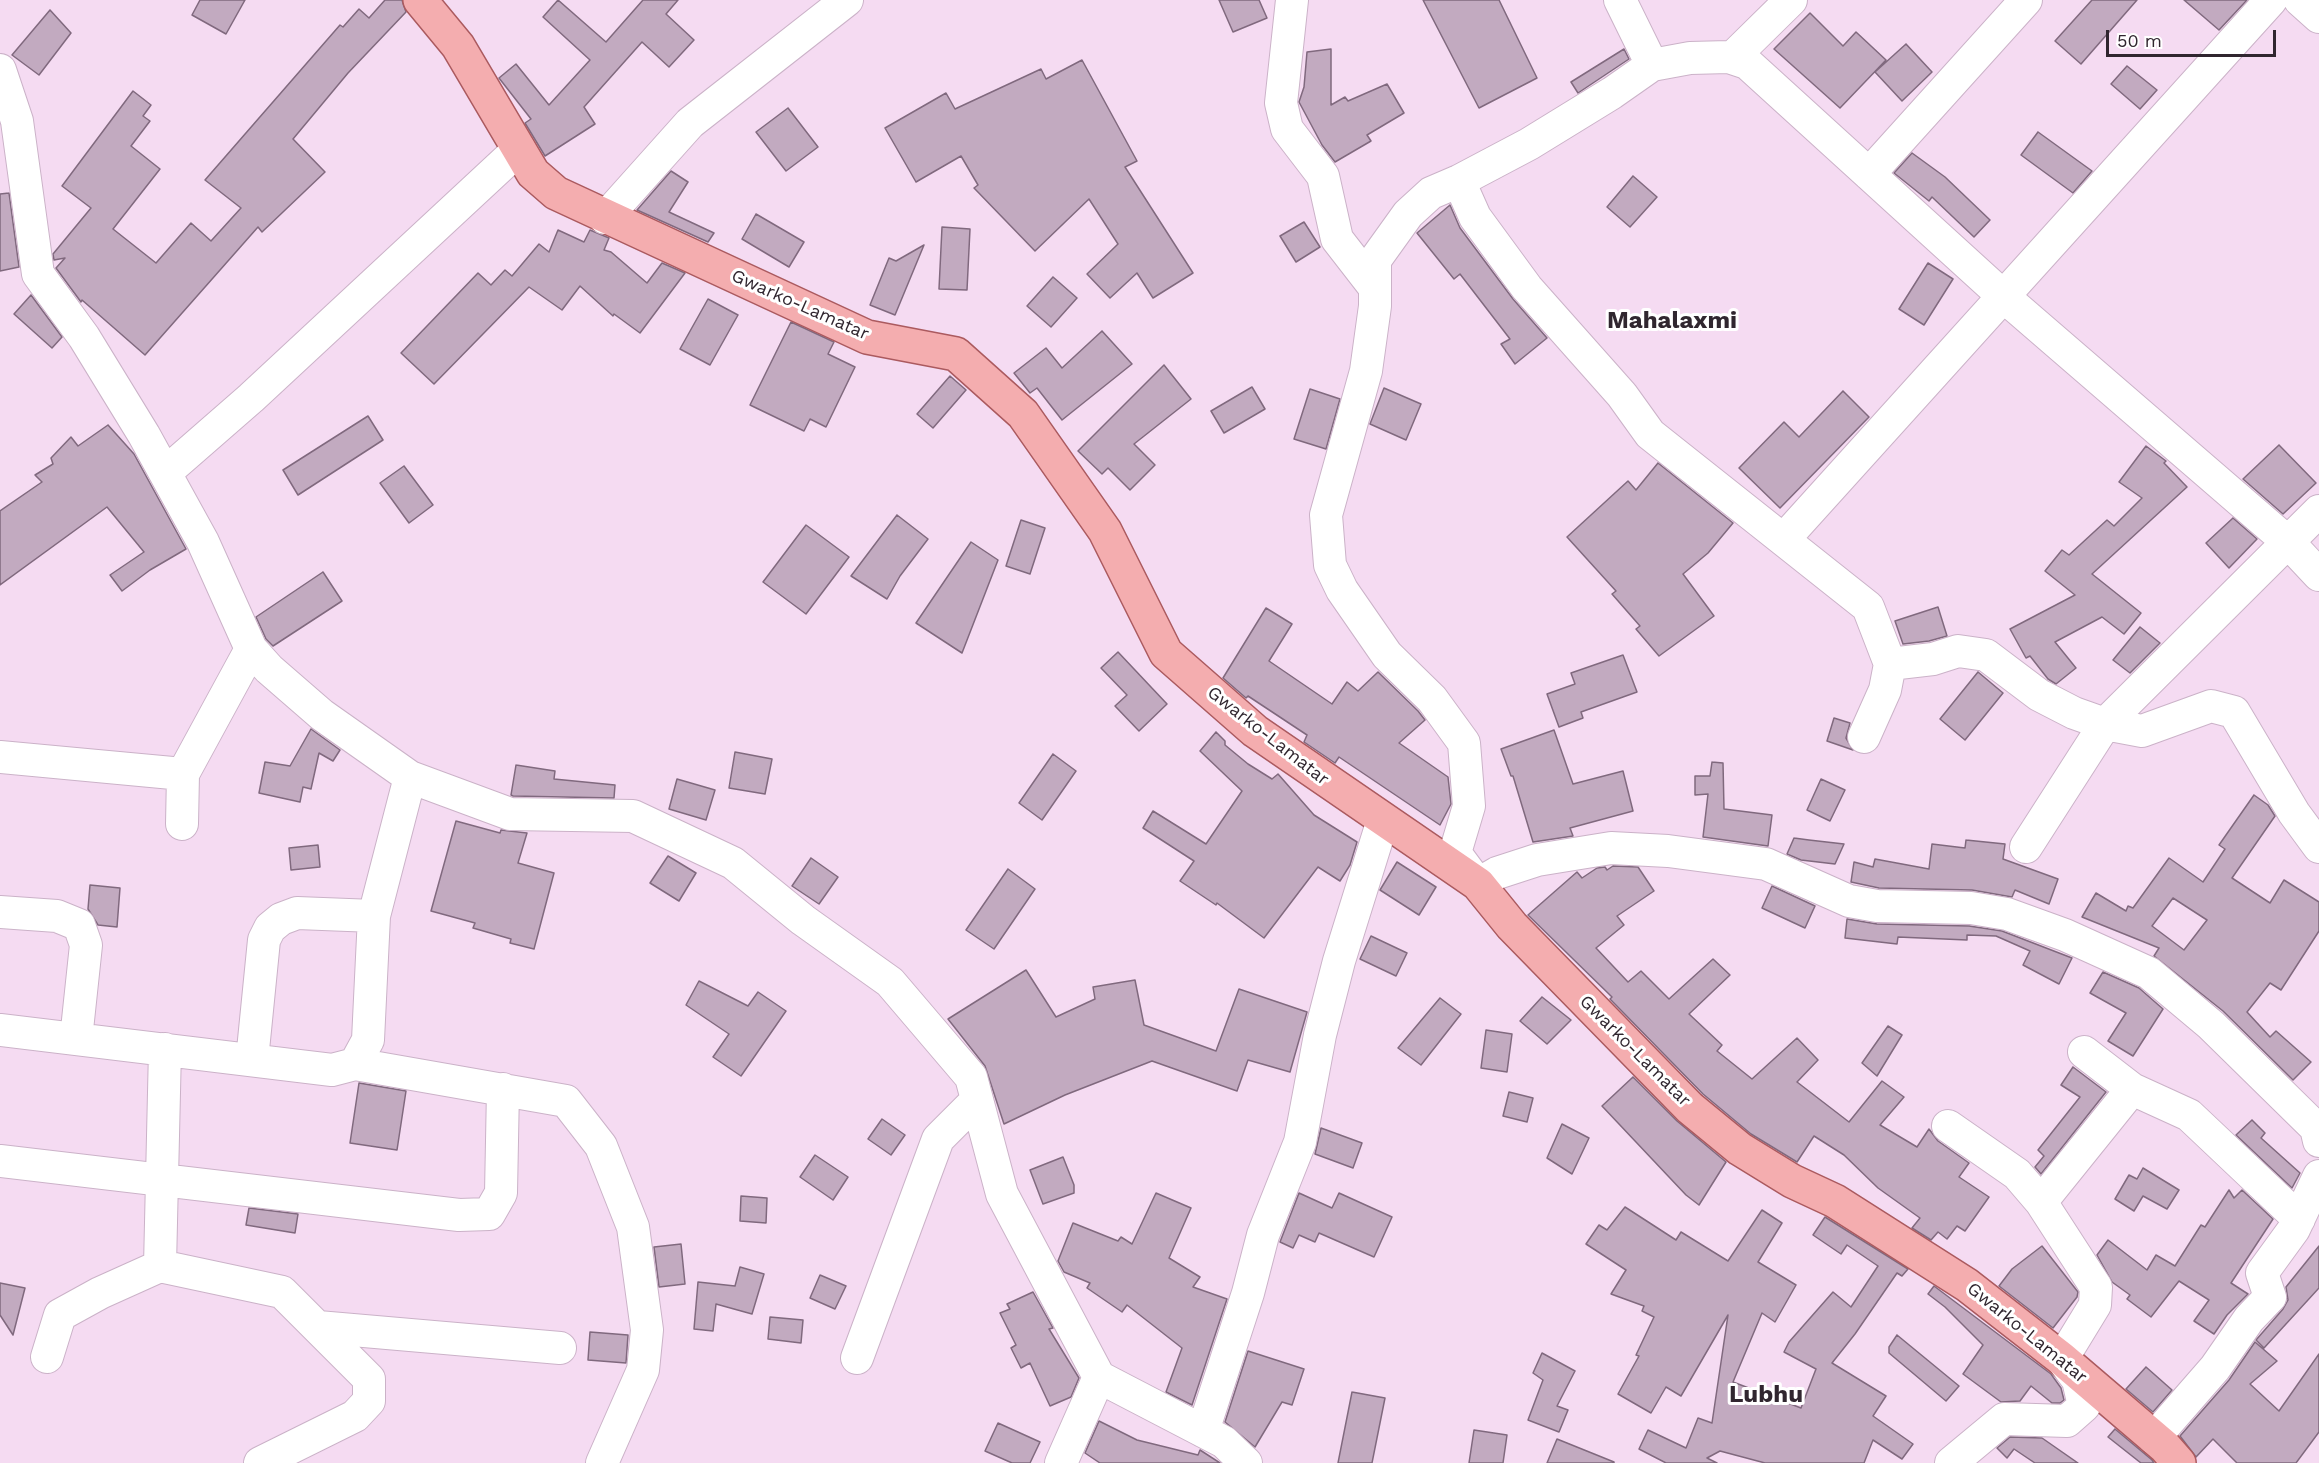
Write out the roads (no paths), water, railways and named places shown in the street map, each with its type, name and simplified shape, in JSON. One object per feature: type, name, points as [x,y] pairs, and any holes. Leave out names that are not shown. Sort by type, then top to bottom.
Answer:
[{"type":"main road","name":"Gwarko-Lamatar","points":[[420,0],[458,46],[533,172],[556,193],[605,218],[867,337],[956,354],[1023,414],[1105,531],[1166,653],[1255,731],[1478,884],[1512,926],[1690,1108],[1740,1149],[1792,1181],[1835,1201],[1897,1238],[1967,1285],[2062,1359],[2163,1453]]},
{"type":"street","points":[[605,218],[690,123],[847,0]]},
{"type":"street","points":[[1292,0],[1281,103],[1287,129],[1323,176],[1337,239],[1375,288]]},
{"type":"street","points":[[1620,0],[1652,66]]},
{"type":"street","points":[[1732,58],[1791,0]]},
{"type":"street","points":[[1869,174],[2026,0]]},
{"type":"street","points":[[1784,539],[2271,0]]},
{"type":"street","points":[[2300,0],[2319,17]]},
{"type":"street","points":[[2319,575],[2289,543],[2003,296],[1747,63],[1732,58],[1690,58],[1652,66],[1529,144],[1431,193],[1408,214],[1375,260],[1375,288],[1366,371],[1326,515],[1330,565],[1342,590],[1387,655],[1432,699],[1464,743],[1469,806],[1455,854],[1478,884],[1497,873],[1537,860],[1611,848],[1668,851],[1766,864],[1849,901],[1877,906],[1971,908],[2007,914],[2065,934],[2148,973],[2211,1025],[2316,1128],[2319,1142]]},
{"type":"street","points":[[0,70],[16,121],[38,274],[84,337],[165,473],[203,542],[251,649],[269,669],[322,715],[410,777],[510,814],[633,816],[733,863],[803,920],[890,982],[971,1077],[1002,1194],[1100,1377],[1224,1442],[1246,1463]]},
{"type":"street","points":[[165,473],[259,390],[519,149]]},
{"type":"street","points":[[1459,181],[1475,217],[1527,288],[1622,395],[1650,434],[1868,607],[1890,664],[1885,690],[1863,737]]},
{"type":"street","points":[[2026,847],[2105,724],[2319,512]]},
{"type":"street","points":[[182,824],[183,774],[251,649]]},
{"type":"street","points":[[1890,664],[1933,659],[1958,651],[1986,655],[2039,695],[2074,713],[2105,724],[2142,731],[2211,706],[2235,712],[2294,813],[2319,847]]},
{"type":"street","points":[[0,756],[183,774]]},
{"type":"street","points":[[356,1064],[368,1040],[374,916],[410,777]]},
{"type":"street","points":[[1203,1431],[1248,1293],[1263,1235],[1300,1142],[1322,1025],[1383,820]]},
{"type":"street","points":[[0,912],[57,916],[79,925],[86,945],[76,1039]]},
{"type":"street","points":[[252,1060],[264,940],[270,928],[281,919],[297,913],[374,916]]},
{"type":"street","points":[[0,1030],[332,1070],[356,1064],[566,1101],[602,1146],[633,1227],[647,1330],[642,1370],[602,1463]]},
{"type":"street","points":[[160,1266],[165,1049]]},
{"type":"street","points":[[2084,1052],[2132,1089],[2189,1115],[2299,1219]]},
{"type":"street","points":[[0,1161],[459,1215],[489,1214],[501,1193],[503,1089]]},
{"type":"street","points":[[2041,1202],[2132,1089]]},
{"type":"street","points":[[857,1358],[938,1139],[977,1100]]},
{"type":"street","points":[[1948,1126],[2017,1174],[2041,1202],[2096,1287],[2095,1305],[2062,1359],[2078,1380],[2084,1406],[2067,1421],[2004,1419],[1951,1463]]},
{"type":"street","points":[[2163,1453],[2215,1368],[2249,1319],[2270,1297],[2262,1273],[2299,1219],[2319,1176]]},
{"type":"street","points":[[47,1357],[60,1315],[100,1293],[160,1266],[282,1292],[369,1378],[369,1401],[355,1416],[260,1463]]},
{"type":"street","points":[[318,1327],[560,1348]]},
{"type":"street","points":[[1061,1463],[1100,1377]]},
{"type":"district","name":"Mahalaxmi","points":[[1672,321]]},
{"type":"district","name":"Lubhu","points":[[1766,1395]]}]
